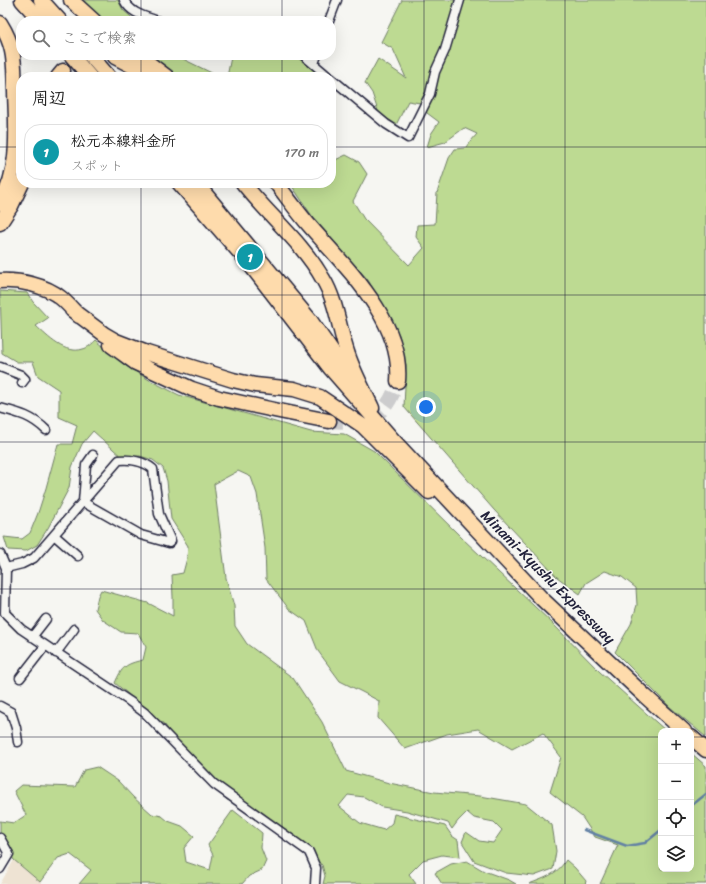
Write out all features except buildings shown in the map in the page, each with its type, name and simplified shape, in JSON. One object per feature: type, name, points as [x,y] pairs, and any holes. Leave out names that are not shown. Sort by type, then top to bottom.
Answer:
[{"type":"highway","points":[[22,0],[36,16]]},
{"type":"highway","points":[[41,0],[55,16]]},
{"type":"highway","points":[[71,0],[89,16]]},
{"type":"highway","points":[[0,23],[6,32],[12,51],[16,118]]},
{"type":"highway","points":[[75,60],[86,72]]},
{"type":"highway","points":[[94,60],[105,72]]},
{"type":"highway","points":[[121,60],[144,72]]},
{"type":"highway","points":[[145,60],[160,72]]},
{"type":"highway","points":[[0,203],[10,179],[16,154]]},
{"type":"highway","points":[[0,223],[14,201],[20,188]]},
{"type":"highway","name":"Minami-Kyushu Expressway","points":[[183,188],[249,264],[365,410],[542,599],[577,634],[681,728]]},
{"type":"highway","name":"Minami-Kyushu Expressway","points":[[200,188],[310,320],[394,441]]},
{"type":"highway","points":[[248,188],[283,226],[307,255],[324,280],[341,329],[348,355],[372,408]]},
{"type":"highway","points":[[280,188],[307,223],[358,280],[376,308],[389,331],[395,348],[399,368],[398,381]]},
{"type":"highway","points":[[0,281],[33,285],[61,298],[72,310],[111,345],[136,363],[192,389],[219,398],[329,421]]},
{"type":"highway","points":[[72,310],[116,341],[147,353],[234,380],[255,385],[294,389],[309,393],[331,403],[363,426],[464,526],[542,599]]},
{"type":"highway","points":[[694,740],[706,750]]},
{"type":"street","points":[[124,0],[127,7],[133,12],[144,16]]},
{"type":"street","points":[[331,16],[336,0]]},
{"type":"street","points":[[336,83],[386,124],[408,138],[430,94],[435,72],[445,50],[460,0]]},
{"type":"street","points":[[309,60],[323,72]]},
{"type":"street","points":[[314,64],[315,60]]},
{"type":"street","points":[[0,367],[21,374],[25,379],[22,383]]},
{"type":"street","points":[[0,408],[26,416],[38,422],[46,430]]},
{"type":"street","points":[[83,502],[86,465],[93,455]]},
{"type":"street","points":[[6,568],[22,564],[34,558],[119,460],[128,459],[148,465],[153,469],[159,514],[171,541],[169,543],[141,535],[83,502]]},
{"type":"street","points":[[54,535],[78,556]]},
{"type":"street","points":[[0,554],[6,568],[2,614],[20,629],[145,713],[214,784],[309,852],[316,868],[315,884]]},
{"type":"street","points":[[32,637],[46,619]]},
{"type":"street","points":[[56,653],[74,629]]},
{"type":"street","points":[[20,678],[45,646]]},
{"type":"street","points":[[0,706],[11,712],[16,728],[18,742]]},
{"type":"street","points":[[0,838],[9,854],[0,868]]},
{"type":"shaded area","points":[[14,860],[42,884],[0,884]]},
{"type":"green space","points":[[82,0],[118,0],[123,10],[130,16],[100,16]]},
{"type":"green space","points":[[402,0],[706,0],[706,737],[670,707],[615,652],[631,624],[637,605],[636,588],[622,577],[605,571],[586,583],[580,594],[557,577],[494,510],[404,407],[406,365],[399,335],[368,280],[312,216],[293,188],[336,188],[336,160],[346,155],[359,162],[367,174],[353,201],[364,219],[409,265],[424,248],[416,237],[417,225],[435,224],[437,193],[449,158],[455,149],[465,148],[477,134],[464,128],[445,142],[427,147],[431,134],[439,122],[427,113],[420,103],[408,101],[396,125],[380,117],[372,93],[365,83],[378,59],[406,78],[393,49],[381,42]]},
{"type":"green space","points":[[155,60],[185,60],[210,72],[172,72]]},
{"type":"green space","points":[[230,60],[306,60],[318,72],[228,72]]},
{"type":"green space","points":[[0,291],[27,293],[48,318],[36,326],[51,340],[63,347],[76,350],[83,349],[89,347],[96,340],[123,364],[151,381],[179,395],[311,432],[344,434],[374,451],[463,539],[551,622],[600,672],[663,728],[658,728],[658,872],[694,872],[694,756],[706,766],[706,884],[600,884],[618,845],[595,837],[582,817],[550,792],[561,757],[543,733],[512,749],[478,729],[447,734],[405,749],[378,718],[379,701],[340,681],[318,651],[306,621],[289,609],[266,579],[265,548],[257,494],[251,477],[238,471],[214,484],[226,578],[234,606],[235,626],[247,644],[293,678],[322,722],[346,771],[389,783],[434,792],[480,796],[526,804],[552,825],[556,851],[553,869],[534,876],[506,873],[474,861],[462,842],[466,832],[479,841],[493,843],[502,830],[494,822],[474,818],[467,812],[452,829],[448,823],[407,811],[382,807],[364,797],[348,795],[339,806],[360,823],[384,830],[392,823],[394,814],[445,826],[452,836],[458,840],[460,857],[442,855],[423,860],[409,874],[416,884],[323,884],[325,876],[322,865],[276,830],[226,799],[199,773],[165,725],[115,683],[125,667],[143,660],[146,647],[138,633],[121,632],[103,620],[95,609],[101,590],[148,603],[173,616],[172,575],[183,573],[187,558],[188,546],[171,519],[167,481],[163,468],[153,460],[140,456],[123,458],[93,431],[82,444],[72,467],[69,488],[48,528],[37,545],[26,551],[8,550],[4,537],[22,539],[30,533],[46,488],[58,444],[72,444],[77,425],[59,417],[59,390],[38,376],[33,362],[17,362],[2,353]]},
{"type":"green space","points":[[97,767],[118,781],[152,814],[162,816],[168,821],[182,826],[194,836],[184,848],[186,862],[210,870],[213,855],[208,845],[233,810],[262,833],[261,848],[266,861],[262,870],[249,876],[242,884],[79,884],[91,870],[70,854],[58,858],[40,882],[14,860],[0,839],[0,821],[14,823],[26,815],[14,791],[21,785],[75,787],[84,770]]},
{"type":"green space","points":[[566,860],[586,881],[585,884],[529,884],[554,873]]},
{"type":"green space","points":[[467,861],[484,871],[516,884],[442,884],[435,873],[451,864]]},
{"type":"waterway","points":[[694,804],[706,794]]},
{"type":"waterway","points":[[584,830],[627,846],[645,843],[658,832]]},
{"type":"tunnel","points":[[63,71],[80,60]]},
{"type":"tunnel","points":[[329,421],[354,422],[373,417],[381,412],[387,404],[398,381]]},
{"type":"place","name":"松元本線料金所","points":[[250,257]]}]
